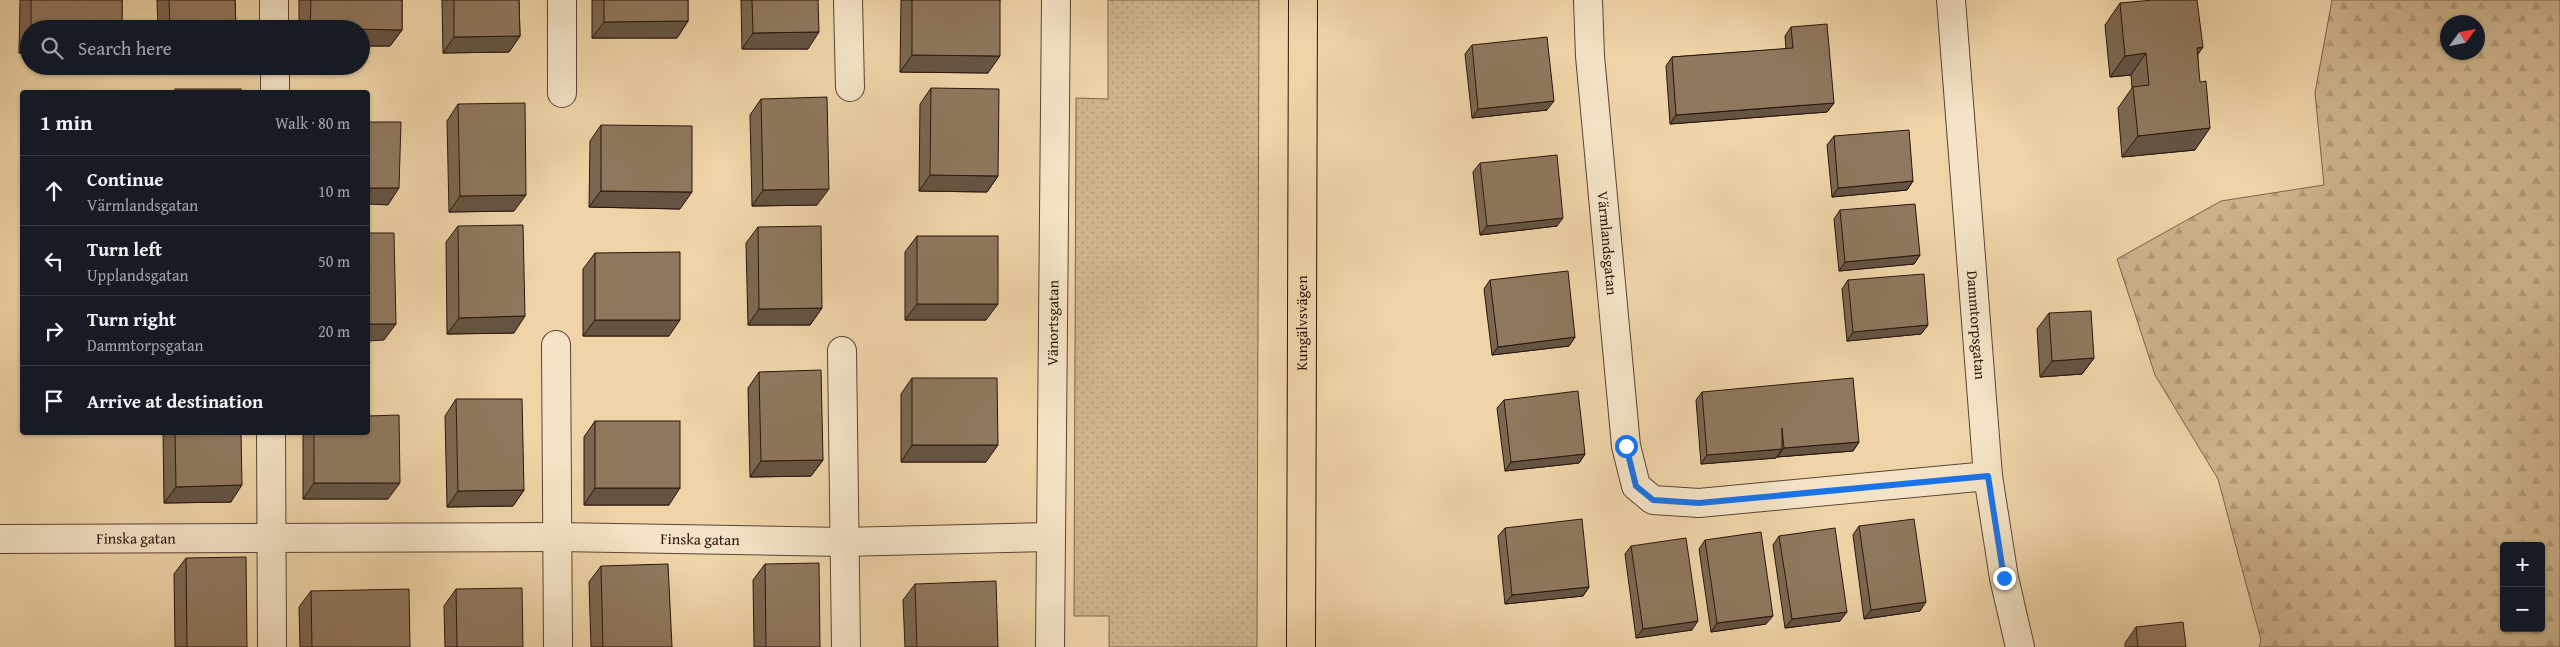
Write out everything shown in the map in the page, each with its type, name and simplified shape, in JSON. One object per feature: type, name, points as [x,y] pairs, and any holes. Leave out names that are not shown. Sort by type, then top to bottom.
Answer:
[{"type":"main road","name":"Kungälvsvägen","points":[[1301,647],[1303,0]]},
{"type":"street","points":[[274,0],[274,20]]},
{"type":"street","points":[[562,0],[562,93]]},
{"type":"street","points":[[848,0],[850,87]]},
{"type":"street","name":"Vänortsgatan","points":[[1050,647],[1056,0]]},
{"type":"street","name":"Värmlandsgatan","points":[[1588,0],[1590,56],[1620,386],[1626,446],[1636,486],[1653,500],[1699,503],[1988,476]]},
{"type":"street","name":"Dammtorpsgatan","points":[[1951,0],[1988,476],[2004,578],[2020,647]]},
{"type":"street","points":[[275,75],[276,90]]},
{"type":"street","points":[[556,346],[558,647]]},
{"type":"street","points":[[842,351],[846,647]]},
{"type":"street","points":[[271,435],[272,647]]},
{"type":"street","name":"Finska gatan","points":[[0,538],[557,537],[844,542],[1050,537]]},
{"type":"green space","points":[[1108,0],[1259,0],[1257,647],[1109,647],[1109,616],[1074,616],[1076,98],[1108,99]]},
{"type":"green space","points":[[2332,0],[2560,0],[2560,647],[2259,647],[2261,640],[2218,479],[2155,375],[2117,259],[2221,201],[2324,185],[2315,93]]},
{"type":"building","points":[[31,0],[122,0],[122,20],[31,20]]},
{"type":"building","points":[[169,0],[235,0],[236,20],[170,20]]},
{"type":"building","points":[[311,0],[402,0],[402,30],[370,29],[370,20],[310,20]]},
{"type":"building","points":[[454,0],[519,0],[520,36],[454,37]]},
{"type":"building","points":[[604,0],[688,0],[688,21],[604,22]]},
{"type":"building","points":[[752,0],[818,0],[819,32],[753,33]]},
{"type":"building","points":[[912,0],[1000,0],[1000,56],[912,55]]},
{"type":"building","points":[[2153,0],[2197,0],[2203,47],[2197,48],[2200,82],[2206,81],[2210,128],[2138,136],[2133,87],[2149,85],[2146,53],[2125,56],[2120,3]]},
{"type":"building","points":[[1827,24],[1834,103],[1676,115],[1672,57],[1793,48],[1791,27]]},
{"type":"building","points":[[1547,37],[1554,101],[1478,109],[1472,45]]},
{"type":"building","points":[[931,88],[999,89],[998,176],[930,175]]},
{"type":"building","points":[[175,89],[241,89],[241,90]]},
{"type":"building","points":[[827,97],[829,189],[763,190],[761,99]]},
{"type":"building","points":[[525,103],[526,195],[460,196],[458,104]]},
{"type":"building","points":[[370,122],[401,122],[399,188],[370,188]]},
{"type":"building","points":[[601,125],[692,126],[692,192],[601,191]]},
{"type":"building","points":[[1909,130],[1913,181],[1838,188],[1834,136]]},
{"type":"building","points":[[1557,155],[1563,218],[1487,226],[1480,163]]},
{"type":"building","points":[[1915,204],[1920,255],[1845,262],[1840,210]]},
{"type":"building","points":[[523,225],[525,316],[459,318],[458,226]]},
{"type":"building","points":[[821,226],[822,308],[759,309],[758,227]]},
{"type":"building","points":[[370,233],[394,233],[396,324],[370,324]]},
{"type":"building","points":[[917,236],[998,236],[998,304],[917,304]]},
{"type":"building","points":[[680,252],[680,320],[595,320],[595,253]]},
{"type":"building","points":[[1568,271],[1575,337],[1498,347],[1490,280]]},
{"type":"building","points":[[1924,274],[1928,325],[1853,332],[1848,280]]},
{"type":"building","points":[[2091,311],[2094,358],[2052,361],[2049,313]]},
{"type":"building","points":[[821,370],[823,460],[761,461],[759,372]]},
{"type":"building","points":[[912,378],[997,378],[998,445],[912,445]]},
{"type":"building","points":[[1853,378],[1859,442],[1784,448],[1782,428],[1782,449],[1707,455],[1702,392]]},
{"type":"building","points":[[1578,391],[1585,454],[1511,462],[1504,400]]},
{"type":"building","points":[[456,399],[522,399],[524,490],[458,491]]},
{"type":"building","points":[[399,415],[400,483],[314,483],[314,435],[370,435],[370,416]]},
{"type":"building","points":[[595,421],[680,421],[680,488],[595,488]]},
{"type":"building","points":[[175,435],[241,435],[242,485],[176,487]]},
{"type":"building","points":[[1582,519],[1589,587],[1512,595],[1505,528]]},
{"type":"building","points":[[1914,519],[1926,602],[1871,610],[1859,526]]},
{"type":"building","points":[[1835,528],[1847,612],[1792,619],[1779,536]]},
{"type":"building","points":[[1761,532],[1773,616],[1717,623],[1705,540]]},
{"type":"building","points":[[1686,538],[1698,621],[1643,629],[1631,546]]},
{"type":"building","points":[[246,557],[247,647],[187,647],[186,558]]},
{"type":"building","points":[[819,563],[820,647],[766,647],[765,564]]},
{"type":"building","points":[[668,564],[672,647],[603,647],[601,566]]},
{"type":"building","points":[[996,581],[998,647],[917,647],[915,584]]},
{"type":"building","points":[[522,588],[523,647],[457,647],[456,589]]},
{"type":"building","points":[[409,589],[410,647],[312,647],[311,591]]},
{"type":"building","points":[[2183,622],[2186,647],[2138,647],[2136,627]]},
{"type":"route","points":[[1626,446],[1636,486],[1653,500],[1699,503],[1988,476],[2004,578]]}]
